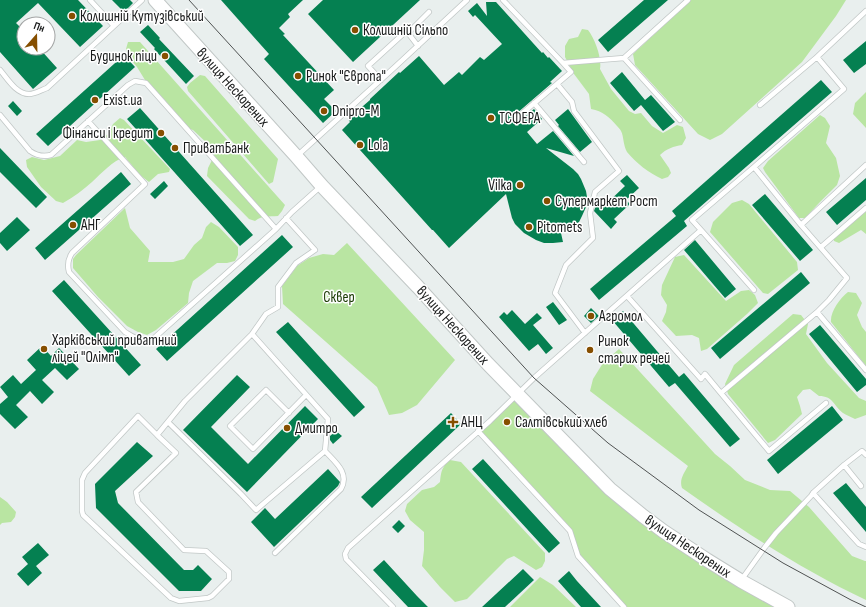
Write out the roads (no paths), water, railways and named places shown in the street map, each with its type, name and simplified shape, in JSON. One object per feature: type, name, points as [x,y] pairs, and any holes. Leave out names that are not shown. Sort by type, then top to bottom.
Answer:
[{"type":"main road","name":"вулиця Нескорених","points":[[154,0],[322,186],[480,355],[610,489],[663,531],[741,581],[788,607]]},
{"type":"lane","points":[[90,0],[114,26]]},
{"type":"lane","points":[[0,70],[15,88],[23,93],[37,93],[47,88],[142,0]]},
{"type":"lane","points":[[296,156],[467,0]]},
{"type":"lane","points":[[504,0],[571,72],[518,117]]},
{"type":"lane","points":[[562,63],[624,58],[688,0]]},
{"type":"lane","points":[[760,105],[866,11]]},
{"type":"lane","points":[[418,46],[408,33],[429,12]]},
{"type":"lane","points":[[381,80],[368,66],[402,35]]},
{"type":"lane","points":[[754,290],[692,220],[844,89],[817,56]]},
{"type":"lane","points":[[624,58],[680,120]]},
{"type":"lane","points":[[0,115],[30,151],[40,156],[51,155],[128,85],[135,81],[146,83],[276,229]]},
{"type":"lane","points":[[557,84],[572,102],[574,111],[619,171],[595,192],[590,213],[593,238],[566,265],[555,293],[585,333]]},
{"type":"lane","points":[[534,104],[584,162]]},
{"type":"lane","points":[[88,121],[146,184],[72,253],[68,262],[69,272],[125,332],[136,339],[146,341],[153,339],[322,186]]},
{"type":"lane","points":[[801,225],[866,165]]},
{"type":"lane","points":[[721,393],[817,312],[847,278],[801,225],[754,167]]},
{"type":"lane","points":[[821,247],[866,208]]},
{"type":"lane","points":[[157,435],[185,401],[252,334],[266,314],[278,307],[278,286],[296,263],[315,250],[286,218]]},
{"type":"lane","points":[[392,607],[348,562],[346,551],[348,548],[478,431],[534,378],[701,230]]},
{"type":"lane","points":[[627,296],[700,378],[705,374],[768,451],[826,403]]},
{"type":"lane","points":[[817,312],[866,370]]},
{"type":"lane","points":[[168,422],[256,510],[324,451],[328,418],[252,334]]},
{"type":"lane","points":[[289,412],[266,390],[230,426],[253,449],[306,395]]},
{"type":"lane","points":[[138,416],[157,435],[176,453],[136,492],[138,502],[184,550],[206,551],[229,572],[229,579],[212,596],[208,598],[179,601],[171,598],[83,515],[82,480],[86,473],[138,416]]},
{"type":"lane","points":[[478,431],[570,531],[578,556],[624,607]]},
{"type":"lane","points":[[275,553],[342,490],[345,480],[344,475],[324,451]]},
{"type":"lane","points":[[741,581],[762,550],[813,493],[862,451],[866,455]]},
{"type":"lane","points":[[844,465],[861,486]]},
{"type":"lane","points":[[813,493],[859,544],[866,547]]},
{"type":"tram line","points":[[189,0],[534,378],[608,443],[699,510],[783,563],[866,607]]},
{"type":"place","name":"Колишній Кутузівський","points":[[72,16]]},
{"type":"place","name":"Колишній Сільпо","points":[[355,30]]},
{"type":"place","name":"Будинок піци","points":[[165,56]]},
{"type":"place","name":"Ринок \"Європа\"","points":[[298,76]]},
{"type":"place","name":"Exist.ua","points":[[95,100]]},
{"type":"place","name":"Dnipro-M","points":[[324,111]]},
{"type":"place","name":"ТСФЕРА","points":[[491,118]]},
{"type":"place","name":"Фінанси і кредит","points":[[161,133]]},
{"type":"place","name":"Lola","points":[[360,145]]},
{"type":"place","name":"ПриватБанк","points":[[175,148]]},
{"type":"place","name":"Vilka","points":[[520,185]]},
{"type":"place","name":"Супермаркет Рост","points":[[547,201]]},
{"type":"place","name":"АНГ","points":[[73,225]]},
{"type":"place","name":"Pitomets","points":[[529,227]]},
{"type":"place","name":"Агромол","points":[[591,316]]},
{"type":"place","name":"Харківський приватний ліцей \"Олімп\"","points":[[44,349]]},
{"type":"place","name":"Ринок старих речей","points":[[590,350]]},
{"type":"place","name":"АНЦ","points":[[453,422]]},
{"type":"place","name":"Салтівський хлеб","points":[[507,422]]},
{"type":"place","name":"Дмитро","points":[[287,428]]},
{"type":"park label","name":"Сквер","points":[[339,297]]}]
